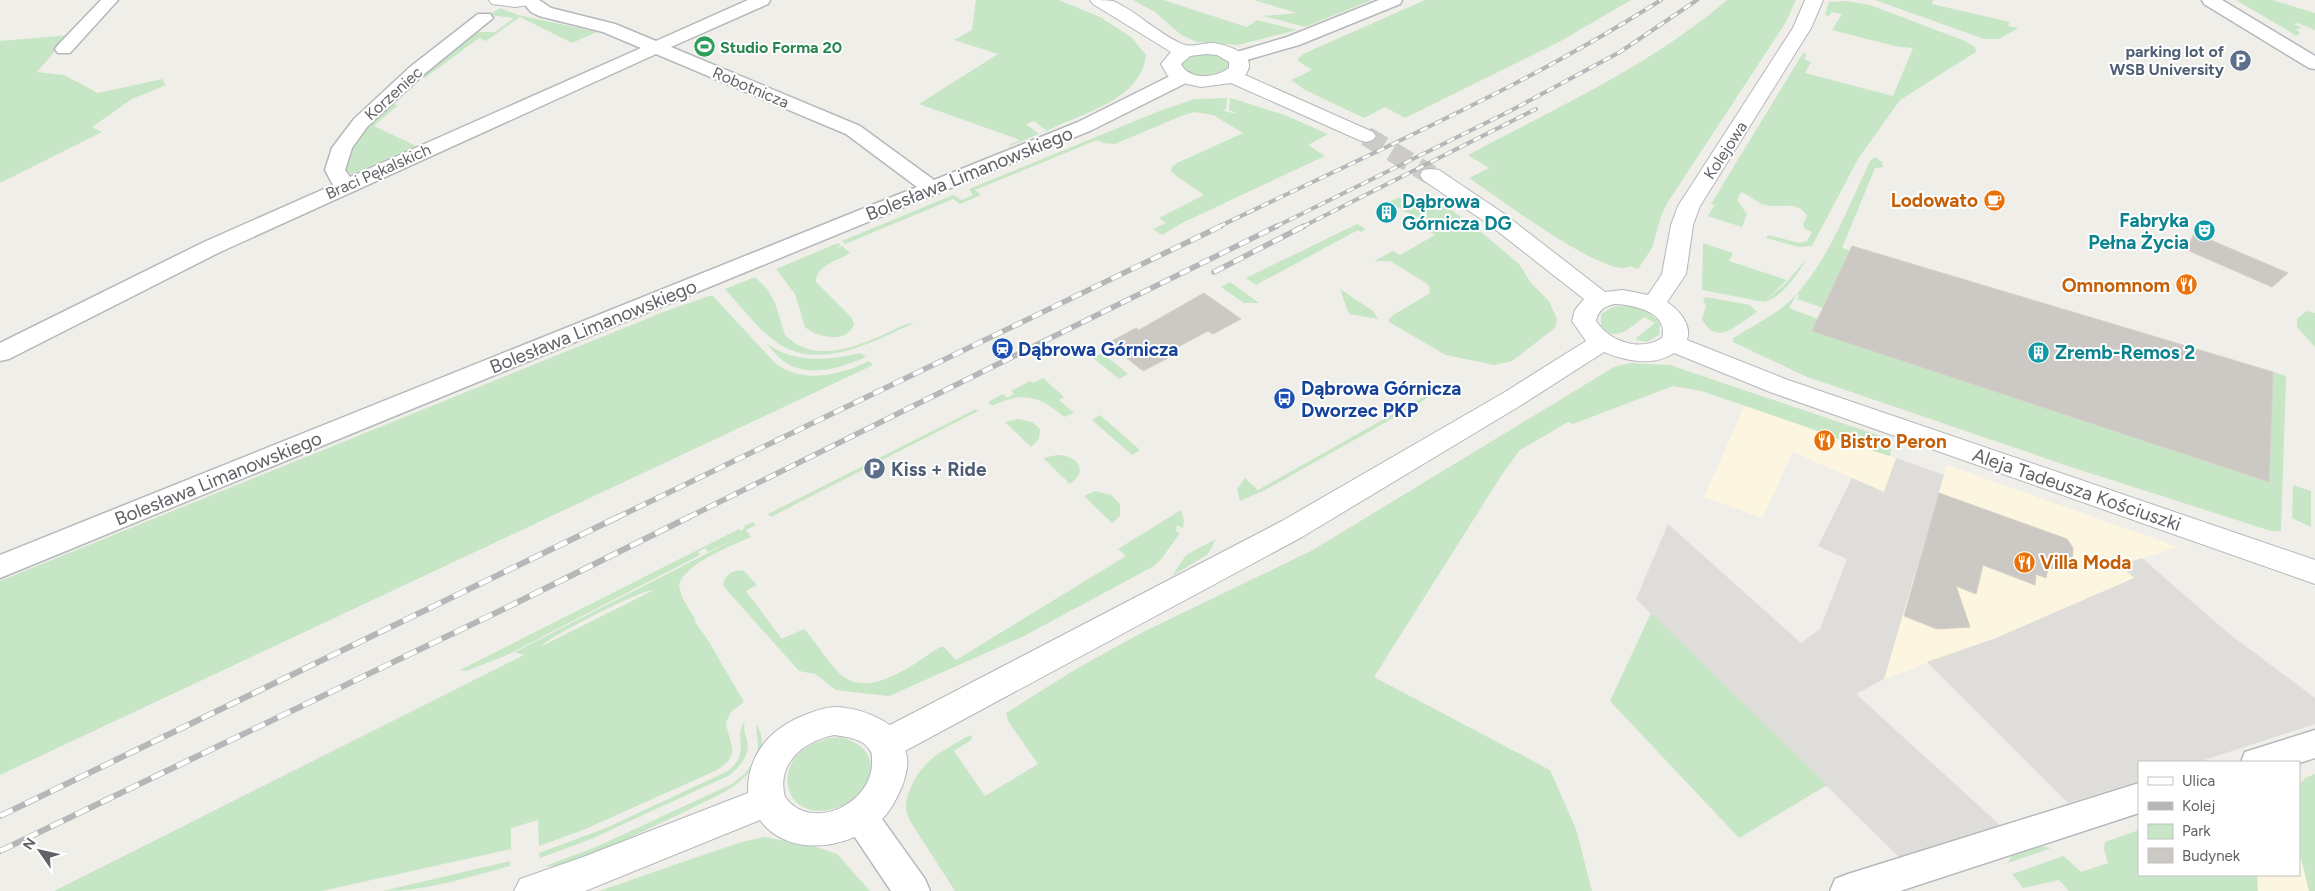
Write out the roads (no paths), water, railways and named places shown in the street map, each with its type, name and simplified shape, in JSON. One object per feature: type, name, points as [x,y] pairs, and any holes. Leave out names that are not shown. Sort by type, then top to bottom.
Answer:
[{"type":"street","points":[[64,49],[110,0]]},
{"type":"street","points":[[498,0],[515,2],[530,0]]},
{"type":"street","name":"Robotnicza","points":[[530,0],[537,8],[551,14],[604,26],[857,132],[932,188]]},
{"type":"street","name":"Braci Pękalskich","points":[[0,353],[156,274],[344,186],[762,0]]},
{"type":"street","points":[[1099,0],[1184,52]]},
{"type":"street","points":[[1366,136],[1234,67],[1226,52],[1212,49],[1184,52],[1176,57],[1171,64],[1175,72],[1183,78],[1205,82],[1223,80],[1234,67],[1394,0]]},
{"type":"street","name":"Kolejowa","points":[[1653,305],[1674,274],[1682,225],[1689,206],[1802,28],[1814,0]]},
{"type":"street","points":[[2210,0],[2315,64]]},
{"type":"street","name":"Korzeniec","points":[[344,186],[337,180],[335,172],[344,144],[356,127],[416,71],[484,18]]},
{"type":"street","name":"Bolesława Limanowskiego","points":[[0,567],[1085,126],[1183,78]]},
{"type":"street","points":[[1431,174],[1495,218],[1600,300]]},
{"type":"street","points":[[1629,298],[1653,305],[1666,314],[1675,326],[1676,335],[1672,343],[1660,350],[1643,353],[1623,351],[1602,342],[1591,333],[1584,321],[1586,310],[1600,300],[1629,298]]},
{"type":"street","points":[[886,744],[1286,533],[1514,398],[1602,342]]},
{"type":"street","name":"Aleja Tadeusza Kościuszki","points":[[1672,343],[1772,384],[2315,572]]},
{"type":"street","points":[[823,722],[854,722],[871,728],[886,744],[891,758],[889,781],[876,803],[860,816],[841,826],[827,829],[801,828],[779,817],[768,800],[765,788],[766,776],[772,758],[786,742],[803,730],[823,722]]},
{"type":"street","points":[[2260,761],[2315,744]]},
{"type":"street","points":[[1848,891],[2138,798]]},
{"type":"street","points":[[533,891],[584,874],[768,800]]},
{"type":"street","points":[[860,816],[912,891]]},
{"type":"tunnel","points":[[1366,136],[1431,175]]},
{"type":"railway","points":[[1218,227],[1499,92],[1554,63],[1661,0]]},
{"type":"railway","points":[[1275,227],[1510,111],[1620,52],[1697,0]]},
{"type":"railway","points":[[1302,227],[1536,109]]},
{"type":"railway","points":[[616,518],[1221,226]]},
{"type":"railway","points":[[687,518],[1277,226]]},
{"type":"railway","points":[[1214,272],[1304,226]]},
{"type":"railway","points":[[0,816],[618,517]]},
{"type":"railway","points":[[0,851],[512,605],[689,517]]},
{"type":"place","name":"Studio Forma 20","points":[[704,47]]},
{"type":"place","name":"parking lot of WSB University","points":[[2240,60]]},
{"type":"place","name":"Lodowato","points":[[1994,200]]},
{"type":"place","name":"Dąbrowa Górnicza DG","points":[[1386,212]]},
{"type":"place","name":"Fabryka Pełna Życia","points":[[2205,231]]},
{"type":"place","name":"Omnomnom","points":[[2186,285]]},
{"type":"place","name":"Dąbrowa Górnicza","points":[[1002,349]]},
{"type":"place","name":"Zremb-Remos 2","points":[[2039,352]]},
{"type":"place","name":"Dąbrowa Górnicza Dworzec PKP","points":[[1285,399]]},
{"type":"place","name":"Bistro Peron","points":[[1824,441]]},
{"type":"place","name":"Kiss + Ride","points":[[875,469]]},
{"type":"place","name":"Villa Moda","points":[[2024,562]]}]
